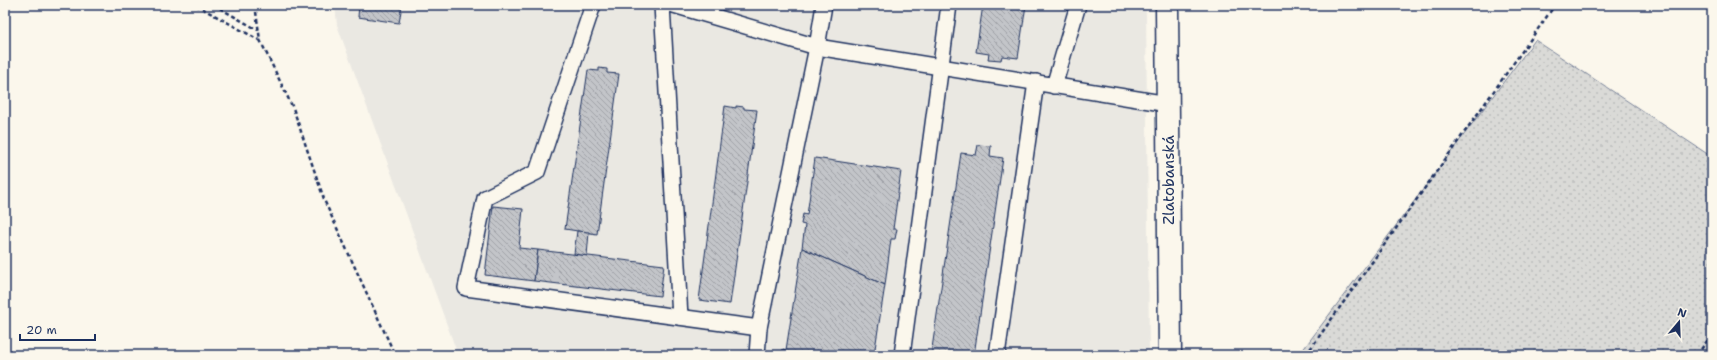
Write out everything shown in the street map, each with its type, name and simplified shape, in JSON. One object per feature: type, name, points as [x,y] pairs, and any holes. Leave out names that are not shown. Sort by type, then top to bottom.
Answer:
[{"type":"street","name":"Zlatobanská","points":[[1167,5],[1170,355]]},
{"type":"lane","points":[[593,5],[536,172],[485,198],[466,288],[759,328]]},
{"type":"lane","points":[[662,5],[680,317]]},
{"type":"lane","points":[[757,355],[759,328],[818,47],[824,5]]},
{"type":"lane","points":[[902,355],[949,5]]},
{"type":"lane","points":[[1054,86],[1078,5]]},
{"type":"lane","points":[[682,6],[818,47],[1168,104]]},
{"type":"lane","points":[[997,355],[1036,82]]},
{"type":"path","points":[[196,5],[260,40]]},
{"type":"path","points":[[214,5],[258,30]]},
{"type":"path","points":[[255,5],[260,40],[293,108],[325,202],[395,355]]},
{"type":"path","points":[[1306,355],[1555,5]]},
{"type":"path","points":[[1697,355],[1712,334]]},
{"type":"shaded area","points":[[335,5],[1146,5],[1149,355],[458,355],[337,25]]},
{"type":"shaded area","points":[[1535,40],[1712,157],[1712,355],[1299,355]]},
{"type":"building","points":[[359,5],[402,5],[399,23],[358,17]]},
{"type":"building","points":[[983,5],[1026,5],[1018,58],[1002,56],[1001,60],[988,59],[989,54],[976,52]]},
{"type":"building","points":[[599,68],[607,69],[607,73],[619,74],[597,234],[565,229],[588,70],[599,71]]},
{"type":"building","points":[[725,106],[736,108],[736,106],[744,107],[744,109],[757,110],[730,304],[699,300]]},
{"type":"building","points":[[978,145],[991,146],[990,156],[1003,158],[974,355],[931,355],[961,153],[976,155]]},
{"type":"building","points":[[815,158],[901,171],[893,229],[897,229],[895,239],[891,239],[885,285],[802,248],[805,225],[801,224],[803,214],[807,215]]},
{"type":"building","points":[[493,206],[523,209],[519,248],[538,250],[534,281],[485,275]]},
{"type":"building","points":[[577,231],[589,232],[587,256],[574,254]]},
{"type":"building","points":[[802,248],[885,285],[874,355],[782,355],[783,349],[786,350]]},
{"type":"building","points":[[538,250],[664,265],[660,296],[534,281]]}]
